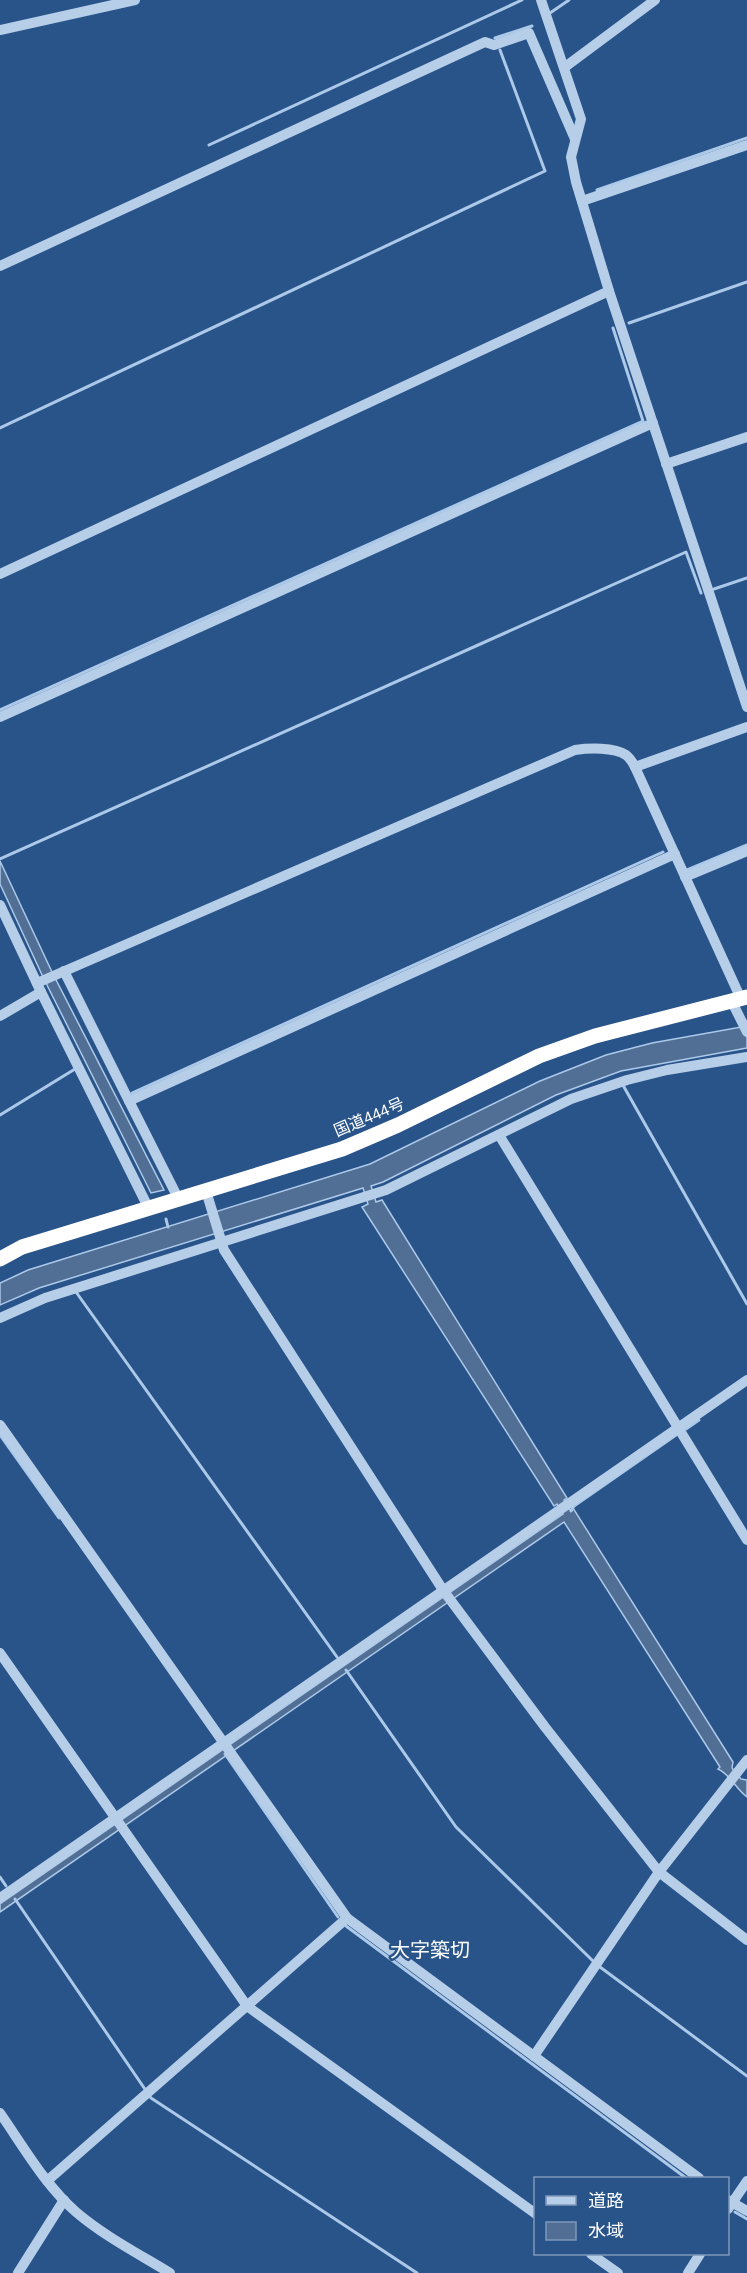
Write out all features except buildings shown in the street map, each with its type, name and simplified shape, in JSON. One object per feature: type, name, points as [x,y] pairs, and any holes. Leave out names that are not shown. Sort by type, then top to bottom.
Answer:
[{"type":"highway","name":"国道444号","points":[[0,1259],[22,1247],[45,1239],[342,1149],[398,1125],[539,1056],[595,1036],[740,1000]]},
{"type":"street","points":[[0,30],[135,0]]},
{"type":"street","points":[[541,0],[581,119],[571,157],[582,201],[609,291],[747,707]]},
{"type":"street","points":[[565,67],[655,0]]},
{"type":"street","points":[[0,266],[485,42],[494,45],[529,33],[575,139]]},
{"type":"street","points":[[582,201],[747,145]]},
{"type":"street","points":[[0,574],[609,291]]},
{"type":"street","points":[[0,717],[653,423]]},
{"type":"street","points":[[666,464],[747,437]]},
{"type":"street","points":[[635,768],[747,727]]},
{"type":"street","points":[[0,1016],[39,985],[60,972],[575,750],[586,749],[618,752],[625,755],[635,768],[740,1000],[740,1018],[747,1032]]},
{"type":"street","points":[[685,877],[747,851]]},
{"type":"street","points":[[129,1101],[675,854]]},
{"type":"street","points":[[0,905],[150,1207]]},
{"type":"street","points":[[60,972],[129,1101],[175,1199]]},
{"type":"street","points":[[0,1318],[45,1298],[221,1240],[370,1196],[571,1099],[627,1080],[667,1070],[747,1057]]},
{"type":"street","points":[[499,1135],[747,1540]]},
{"type":"street","points":[[206,1191],[224,1250],[447,1596],[545,1727],[659,1872],[747,1941]]},
{"type":"street","points":[[0,1898],[118,1823],[447,1596],[558,1510],[747,1380]]},
{"type":"street","points":[[0,1425],[347,1918],[698,2177]]},
{"type":"street","points":[[0,1653],[247,2006],[534,2213]]},
{"type":"street","points":[[534,2056],[659,1872],[747,1760]]},
{"type":"street","points":[[47,2181],[347,1918]]},
{"type":"street","points":[[0,2113],[47,2181],[64,2200],[98,2229],[170,2273]]},
{"type":"street","points":[[747,2181],[729,2204],[747,2211]]},
{"type":"street","points":[[18,2273],[64,2200]]},
{"type":"street","points":[[594,2255],[618,2273]]},
{"type":"street","points":[[688,2273],[699,2255]]},
{"type":"water","points":[[0,861],[52,972],[164,1190],[151,1193],[43,977],[0,884]]},
{"type":"water","points":[[747,1026],[747,1048],[621,1071],[556,1095],[371,1186],[376,1202],[382,1200],[567,1498],[564,1500],[570,1510],[573,1508],[733,1762],[732,1768],[741,1779],[747,1780],[747,1797],[726,1774],[718,1769],[720,1767],[564,1522],[0,1912],[0,1904],[563,1514],[557,1504],[554,1506],[362,1207],[368,1204],[363,1188],[39,1288],[0,1305],[0,1283],[28,1270],[370,1164],[540,1081],[606,1055],[652,1043]]},
{"type":"waterway","points":[[209,145],[522,0]]},
{"type":"waterway","points":[[550,13],[569,0]]},
{"type":"waterway","points":[[495,38],[532,26]]},
{"type":"waterway","points":[[0,428],[545,171],[500,50]]},
{"type":"waterway","points":[[597,190],[747,138]]},
{"type":"waterway","points":[[629,323],[747,282]]},
{"type":"waterway","points":[[0,710],[643,421],[613,328]]},
{"type":"waterway","points":[[0,859],[686,552],[701,593]]},
{"type":"waterway","points":[[714,589],[747,578]]},
{"type":"waterway","points":[[687,870],[747,845]]},
{"type":"waterway","points":[[132,1093],[663,852]]},
{"type":"waterway","points":[[0,1115],[75,1069]]},
{"type":"waterway","points":[[624,1087],[747,1304]]},
{"type":"waterway","points":[[166,1219],[168,1227]]},
{"type":"waterway","points":[[76,1292],[337,1657]]},
{"type":"waterway","points":[[686,1429],[699,1420]]},
{"type":"waterway","points":[[0,1435],[59,1518]]},
{"type":"waterway","points":[[571,1511],[574,1506],[676,1435]]},
{"type":"waterway","points":[[346,1670],[456,1827],[593,1961]]},
{"type":"waterway","points":[[225,1754],[338,1917]]},
{"type":"waterway","points":[[0,1877],[6,1886]]},
{"type":"waterway","points":[[15,1899],[151,2098],[417,2273]]},
{"type":"waterway","points":[[346,1926],[685,2177]]},
{"type":"waterway","points":[[600,1967],[747,2076]]},
{"type":"waterway","points":[[735,2212],[747,2219]]},
{"type":"district","name":"大字築切","points":[[430,1950]]}]
